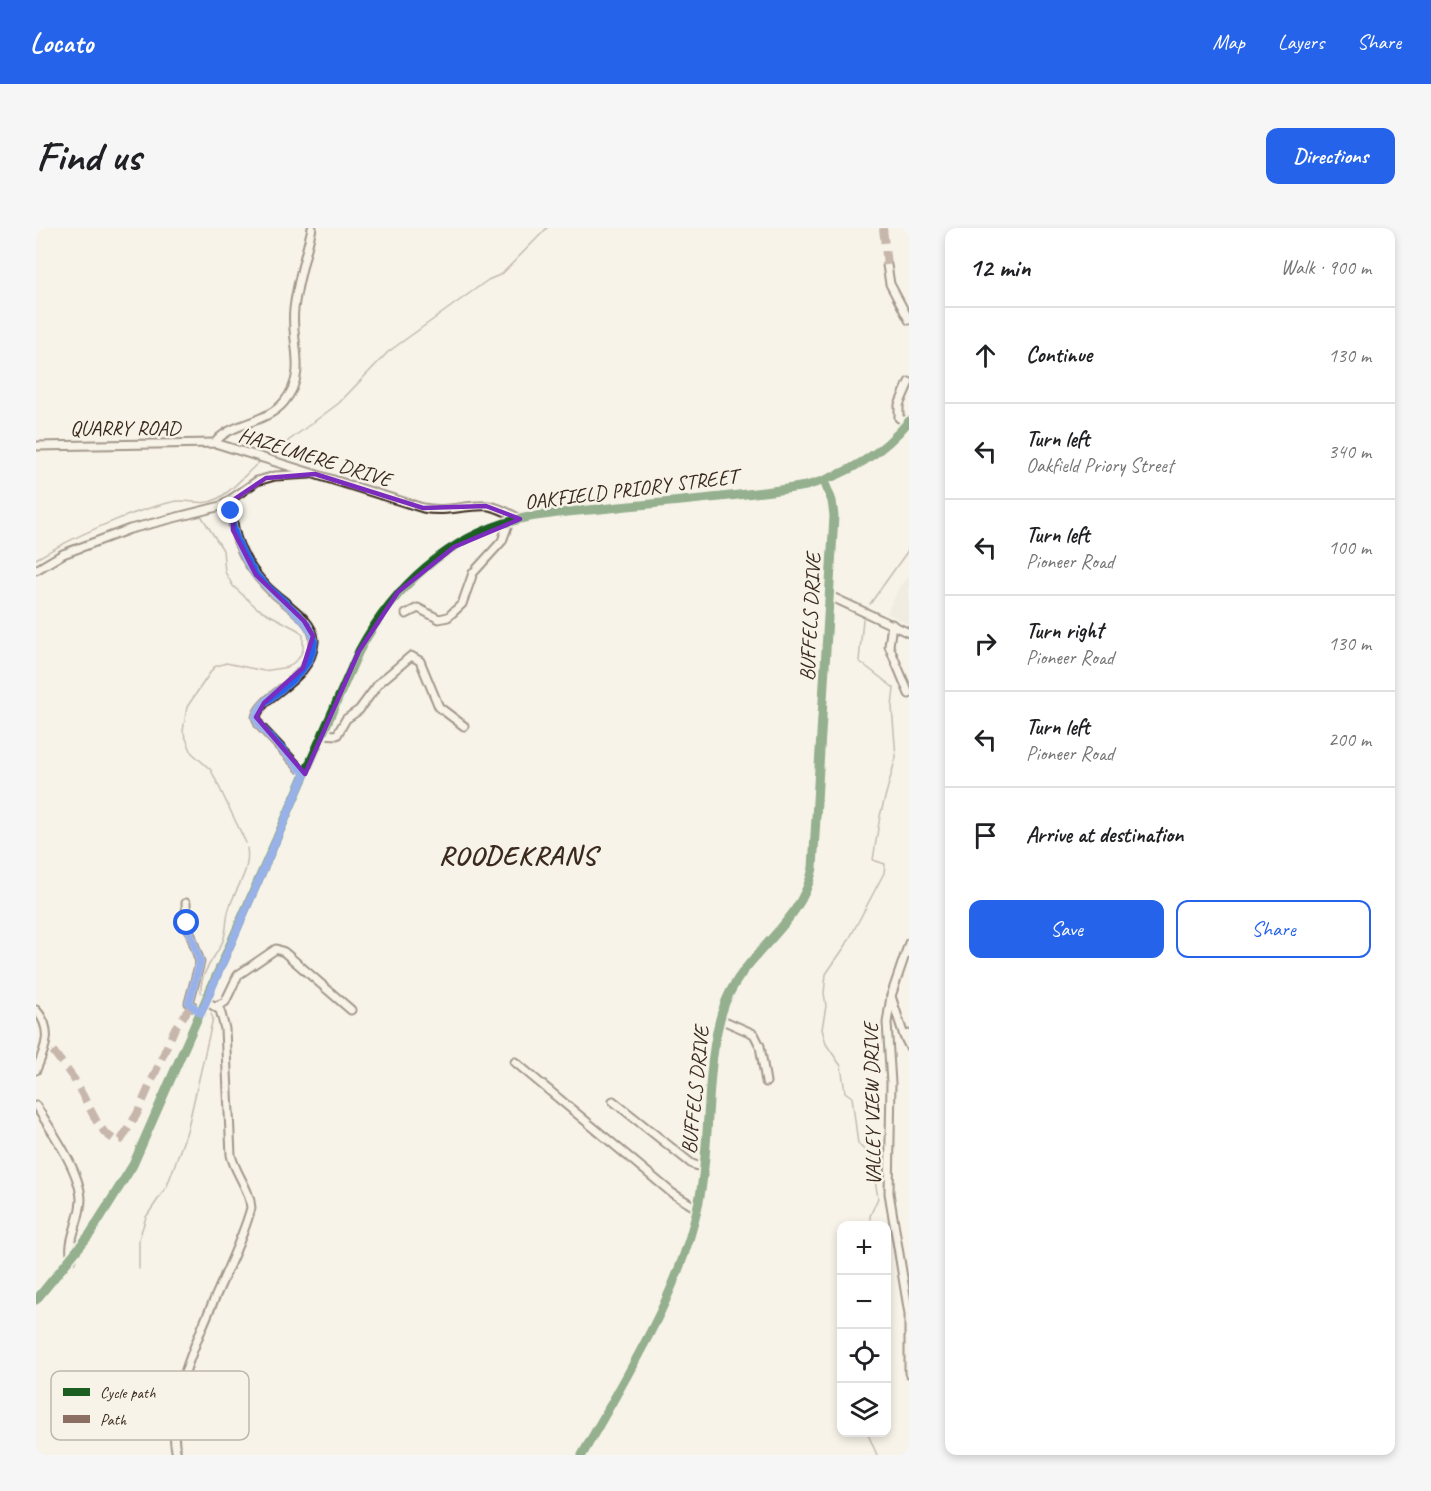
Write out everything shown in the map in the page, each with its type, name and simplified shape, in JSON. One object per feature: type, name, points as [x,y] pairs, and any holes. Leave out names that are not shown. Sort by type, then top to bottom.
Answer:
[{"type":"street","name":"HAZELMERE DRIVE","points":[[312,228],[293,312],[299,362],[297,379],[291,393],[277,408],[257,421],[222,434],[215,443],[423,508],[450,511],[486,506],[503,510],[520,519]]},
{"type":"street","points":[[887,265],[890,284],[909,320]]},
{"type":"street","points":[[908,422],[899,418],[898,412],[909,382]]},
{"type":"street","name":"OAKFIELD PRIORY STREET","points":[[36,1300],[72,1259],[133,1165],[369,632],[398,592],[417,574],[454,547],[475,535],[509,522],[779,490],[824,481],[871,457],[908,422]]},
{"type":"street","name":"QUARRY ROAD","points":[[36,446],[215,443]]},
{"type":"street","points":[[36,570],[63,554],[130,529],[211,510],[233,500],[249,485],[266,478],[315,474]]},
{"type":"street","name":"BUFFELS DRIVE","points":[[582,1455],[643,1345],[675,1276],[698,1209],[720,1019],[739,977],[795,913],[810,884],[830,596],[833,507],[824,481]]},
{"type":"street","points":[[233,500],[233,530],[245,557],[256,575],[304,621],[313,636],[313,645],[303,668],[286,688],[264,703],[256,717],[259,725],[305,774]]},
{"type":"street","points":[[406,614],[418,608],[439,620],[453,613],[466,597],[473,573],[502,540],[509,522]]},
{"type":"street","points":[[830,596],[909,633]]},
{"type":"street","points":[[892,624],[889,646],[909,694]]},
{"type":"street","points":[[323,734],[337,735],[346,719],[359,710],[379,683],[411,656],[420,661],[439,707],[464,726]]},
{"type":"street","points":[[186,903],[187,923],[200,962],[189,1003],[201,1013]]},
{"type":"street","name":"VALLEY VIEW DRIVE","points":[[909,944],[891,996],[887,1023],[891,1092],[889,1193],[909,1314],[909,1373]]},
{"type":"street","points":[[216,1006],[225,1002],[238,975],[276,949],[351,1010]]},
{"type":"street","points":[[891,996],[907,1035],[909,1046]]},
{"type":"street","points":[[187,1371],[251,1208],[248,1193],[234,1169],[231,1155],[225,1029],[216,1006],[206,1001]]},
{"type":"street","points":[[36,1010],[43,1019],[47,1031],[46,1045],[36,1070]]},
{"type":"street","points":[[720,1019],[754,1034],[760,1046],[766,1082]]},
{"type":"street","points":[[515,1062],[672,1193],[698,1209]]},
{"type":"street","points":[[613,1101],[692,1164],[704,1168]]},
{"type":"street","points":[[36,1106],[58,1140],[81,1197],[77,1228],[69,1247],[72,1259]]},
{"type":"street","points":[[174,1440],[177,1455]]},
{"type":"highlighted area","points":[[315,474],[423,508],[486,506],[520,519],[454,547],[398,592],[359,651],[305,774],[256,717],[264,703],[303,668],[313,636],[304,621],[256,575],[233,530],[233,500],[266,478]]},
{"type":"shaded area","points":[[909,575],[909,625],[887,613],[898,590]]},
{"type":"waterway","points":[[268,456],[339,403],[388,352],[488,280],[502,274],[547,228]]},
{"type":"waterway","points":[[36,559],[85,533],[155,506],[177,501],[206,502],[217,499],[229,491],[262,460]]},
{"type":"waterway","points":[[202,517],[223,550],[225,572],[233,586],[257,608],[303,635],[303,650],[298,659],[288,667],[264,671],[226,663],[214,667],[187,707],[183,731],[192,753],[211,770],[246,843]]},
{"type":"waterway","points":[[870,604],[909,549]]},
{"type":"waterway","points":[[863,619],[859,661],[894,688],[892,707],[896,757],[880,816],[873,860],[885,864],[884,873],[846,945],[826,974],[824,993],[826,1006],[822,1029],[826,1044],[841,1066],[845,1092],[852,1097],[858,1144],[871,1156],[878,1198],[870,1216],[870,1221]]},
{"type":"waterway","points":[[202,996],[204,975],[223,940],[229,909],[245,872],[247,848]]},
{"type":"waterway","points":[[139,1269],[139,1239],[146,1217],[167,1186],[187,1131],[213,1018],[211,1014]]},
{"type":"waterway","points":[[869,1437],[877,1455]]},
{"type":"marked path","points":[[883,228],[887,265]]},
{"type":"marked path","points":[[53,1051],[74,1079],[105,1133],[116,1141],[121,1140],[137,1114],[175,1028],[191,1006]]},
{"type":"cycle path","points":[[36,1300],[90,1234],[133,1165],[359,651],[388,606],[406,586],[425,568],[469,538],[520,519],[806,486],[835,476],[862,462],[887,444],[909,421]]},
{"type":"cycle path","points":[[582,1455],[651,1332],[691,1234],[703,1177],[714,1049],[725,1003],[734,984],[797,907],[807,889],[813,868],[834,516],[832,501],[824,481]]},
{"type":"district","name":"ROODEKRANS","points":[[518,855]]},
{"type":"route","points":[[187,923],[200,962],[189,1003],[201,1013],[305,774],[259,725],[256,717],[264,703],[286,688],[303,668],[313,645],[313,636],[304,621],[268,589],[256,575],[237,542],[231,522],[231,511]]}]
